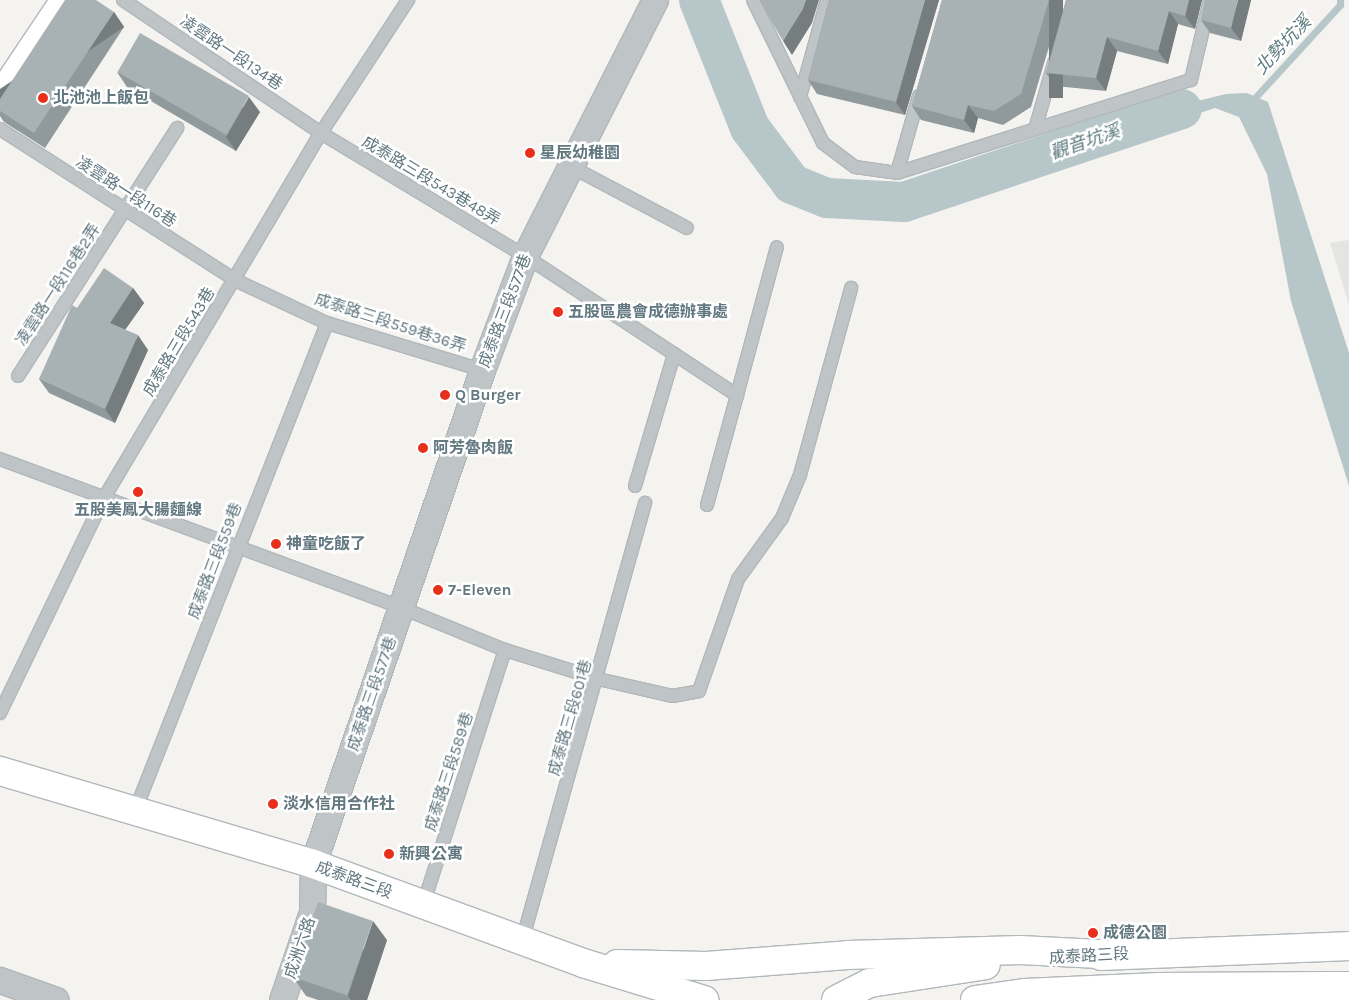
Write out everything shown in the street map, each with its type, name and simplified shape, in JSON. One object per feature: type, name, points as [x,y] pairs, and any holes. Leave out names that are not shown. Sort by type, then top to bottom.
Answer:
[{"type":"main road","points":[[0,97],[64,0]]},
{"type":"main road","name":"成泰路三段","points":[[0,771],[313,864],[583,963],[636,990],[704,1000]]},
{"type":"main road","name":"成泰路三段","points":[[836,1000],[870,983],[1022,960],[1349,946]]},
{"type":"main road","points":[[583,963],[706,966],[848,955],[1020,950],[1119,955]]},
{"type":"main road","name":"成泰路三段","points":[[975,1000],[1024,993],[1161,994],[1349,986]]},
{"type":"street","name":"成泰路三段577巷","points":[[313,864],[482,370],[525,256],[655,0]]},
{"type":"street","name":"成洲六路","points":[[282,1000],[312,912],[313,864]]},
{"type":"street","points":[[0,980],[56,1000]]},
{"type":"lane","name":"凌雲路一段134巷","points":[[123,0],[321,133]]},
{"type":"lane","name":"成泰路三段543巷","points":[[0,712],[104,498],[321,133],[408,0]]},
{"type":"lane","points":[[753,0],[823,143],[855,166],[897,173],[1036,126],[1191,80],[1210,0]]},
{"type":"lane","points":[[800,97],[827,0]]},
{"type":"lane","points":[[1036,126],[1056,54]]},
{"type":"lane","points":[[897,173],[922,86]]},
{"type":"lane","name":"凌雲路一段116巷2弄","points":[[18,376],[125,212],[177,128]]},
{"type":"lane","name":"凌雲路一段116巷","points":[[0,129],[125,212],[234,280]]},
{"type":"lane","name":"成泰路三段543巷48弄","points":[[321,133],[525,256],[737,395]]},
{"type":"lane","points":[[570,166],[687,228]]},
{"type":"lane","points":[[707,505],[777,246]]},
{"type":"lane","name":"成泰路三段559巷36弄","points":[[234,280],[327,323],[482,370]]},
{"type":"lane","points":[[0,459],[402,608],[505,650],[598,679],[672,696],[698,691],[738,580],[782,518],[800,476],[851,288]]},
{"type":"lane","name":"成泰路三段559巷","points":[[135,811],[237,547],[327,323]]},
{"type":"lane","points":[[635,486],[674,354]]},
{"type":"lane","name":"成泰路三段601巷","points":[[522,941],[598,679],[645,503]]},
{"type":"lane","name":"成泰路三段589巷","points":[[423,905],[505,650]]},
{"type":"shaded area","points":[[1247,93],[1268,102],[1349,353],[1349,486],[1291,301],[1267,174],[1239,117],[1215,108],[1137,133],[1124,119],[1226,94]]},
{"type":"shaded area","points":[[1349,240],[1349,305],[1330,243]]},
{"type":"building","points":[[65,0],[96,0],[114,12],[34,133],[0,111],[0,99]]},
{"type":"building","points":[[759,0],[806,0],[803,9],[783,41]]},
{"type":"building","points":[[829,0],[925,0],[896,102],[808,80]]},
{"type":"building","points":[[942,0],[1049,0],[1021,94],[994,111],[968,105],[964,120],[912,106]]},
{"type":"building","points":[[1066,0],[1189,0],[1185,16],[1169,11],[1158,51],[1107,37],[1096,78],[1046,73]]},
{"type":"building","points":[[1205,0],[1238,0],[1231,28],[1201,20]]},
{"type":"building","points":[[140,33],[249,96],[227,135],[118,72]]},
{"type":"building","points":[[104,268],[133,288],[110,323],[138,335],[105,409],[39,379],[72,305],[77,308]]},
{"type":"building","points":[[318,902],[373,921],[347,996],[292,977]]},
{"type":"waterway","name":"觀音坑溪","points":[[699,0],[750,128],[792,184],[827,198],[904,202],[1182,109]]},
{"type":"waterway","name":"北勢坑溪","points":[[1251,102],[1340,5],[1340,0]]},
{"type":"place","name":"北池池上飯包","points":[[43,98]]},
{"type":"place","name":"星辰幼稚園","points":[[530,153]]},
{"type":"place","name":"五股區農會成德辦事處","points":[[558,312]]},
{"type":"place","name":"Q Burger","points":[[445,395]]},
{"type":"place","name":"阿芳魯肉飯","points":[[423,448]]},
{"type":"place","name":"五股美鳳大腸麵線","points":[[138,492]]},
{"type":"place","name":"神童吃飯了","points":[[276,544]]},
{"type":"place","name":"7-Eleven","points":[[438,590]]},
{"type":"place","name":"淡水信用合作社","points":[[273,804]]},
{"type":"place","name":"新興公寓","points":[[389,854]]},
{"type":"place","name":"成德公園","points":[[1093,933]]}]
